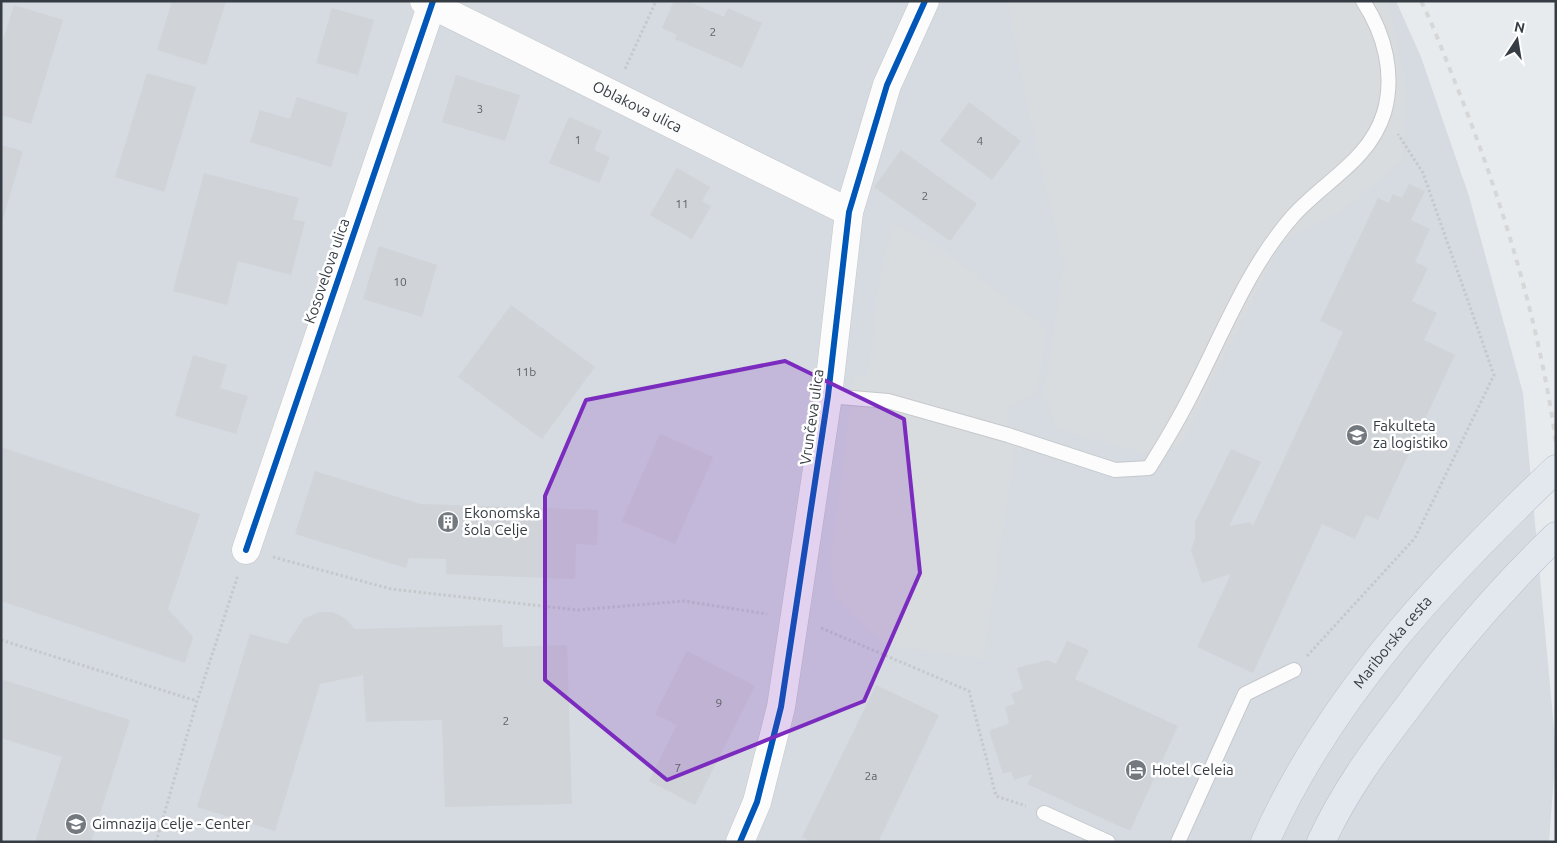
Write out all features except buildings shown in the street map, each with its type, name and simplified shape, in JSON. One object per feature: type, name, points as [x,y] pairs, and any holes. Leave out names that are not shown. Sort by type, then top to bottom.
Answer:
[{"type":"main road","name":"Mariborska cesta","points":[[1265,842],[1280,808],[1312,751],[1354,688],[1409,621],[1488,534],[1556,469]]},
{"type":"main road","points":[[1321,842],[1357,774],[1448,652],[1517,573],[1556,536]]},
{"type":"street","name":"Vrunčeva ulica","points":[[740,842],[756,802],[781,707],[828,396],[849,212],[887,85],[925,1]]},
{"type":"street","name":"Oblakova ulica","points":[[430,2],[849,212]]},
{"type":"street","name":"Kosovelova ulica","points":[[246,550],[430,2]]},
{"type":"lane","points":[[828,396],[888,401],[1008,435],[1115,470],[1149,468],[1175,426],[1254,271],[1271,242],[1294,215],[1370,144],[1384,113],[1389,79],[1386,49],[1363,1]]},
{"type":"lane","points":[[1178,842],[1245,694],[1294,670]]},
{"type":"lane","points":[[1044,812],[1108,842]]},
{"type":"path","points":[[621,78],[656,1]]},
{"type":"path","points":[[1294,670],[1415,538],[1494,375],[1423,173],[1384,113]]},
{"type":"path","points":[[156,842],[197,701],[246,550],[391,589],[576,610],[684,602],[795,618],[969,691],[996,796],[1044,812]]},
{"type":"path","points":[[1,640],[197,701]]},
{"type":"highlighted area","points":[[785,361],[904,419],[920,573],[864,701],[667,780],[545,680],[545,496],[586,400]]},
{"type":"shaded area","points":[[1,1],[1396,1],[1421,57],[1469,196],[1523,393],[1556,750],[1549,842],[1,842]]},
{"type":"shaded area","points":[[1008,1],[1388,1],[1406,91],[1402,161],[1339,213],[1281,243],[1181,445],[1145,453],[1057,429],[1044,393],[1064,264],[1028,110]]},
{"type":"shaded area","points":[[892,223],[948,254],[1047,329],[1037,392],[1007,408],[1008,424],[1018,430],[983,659],[885,645],[836,599],[830,566],[855,373],[868,378],[877,295]]},
{"type":"railway","points":[[1421,1],[1472,125],[1503,214],[1540,351],[1556,443]]},
{"type":"cycle path","points":[[246,550],[433,1]]},
{"type":"cycle path","points":[[740,842],[757,802],[781,707],[828,396],[849,212],[887,85],[925,1]]},
{"type":"place","name":"Fakulteta za logistiko","points":[[1357,435]]},
{"type":"place","name":"Ekonomska šola Celje","points":[[448,522]]},
{"type":"place","name":"Hotel Celeia","points":[[1136,770]]},
{"type":"place","name":"Gimnazija Celje - Center","points":[[76,824]]}]
